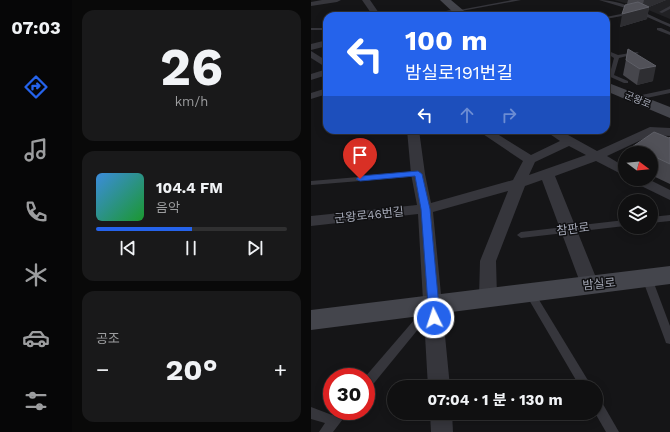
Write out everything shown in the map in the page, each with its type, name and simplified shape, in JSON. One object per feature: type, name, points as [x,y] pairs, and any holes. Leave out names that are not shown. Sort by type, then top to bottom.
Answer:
[{"type":"main road","points":[[445,0],[459,12]]},
{"type":"main road","name":"군왕로","points":[[610,79],[637,98],[670,113]]},
{"type":"main road","name":"밤실로","points":[[311,320],[658,277]]},
{"type":"street","points":[[311,4],[337,0]]},
{"type":"street","points":[[366,0],[374,12]]},
{"type":"street","points":[[311,47],[323,44]]},
{"type":"street","points":[[311,54],[323,62]]},
{"type":"street","points":[[311,77],[323,73]]},
{"type":"street","points":[[311,96],[323,92]]},
{"type":"street","name":"군왕로46번길","points":[[311,221],[425,209],[495,191],[547,174],[597,156],[650,131],[670,132]]},
{"type":"street","points":[[413,134],[418,174],[425,209],[438,380]]},
{"type":"street","points":[[489,134],[530,160]]},
{"type":"street","points":[[557,134],[618,168]]},
{"type":"street","points":[[488,297],[488,261],[519,183],[530,160],[569,141]]},
{"type":"street","points":[[547,174],[590,285]]},
{"type":"street","points":[[652,186],[670,196]]},
{"type":"street","points":[[441,420],[442,432]]},
{"type":"lane","points":[[465,12],[519,0]]},
{"type":"lane","points":[[601,0],[638,12],[670,26]]},
{"type":"lane","points":[[661,12],[670,8]]},
{"type":"lane","points":[[610,17],[638,12]]},
{"type":"lane","points":[[311,29],[323,29]]},
{"type":"lane","points":[[659,29],[670,34]]},
{"type":"lane","points":[[610,54],[617,58],[637,53]]},
{"type":"lane","points":[[610,74],[617,58]]},
{"type":"lane","points":[[610,78],[626,82]]},
{"type":"lane","points":[[637,98],[670,90]]},
{"type":"lane","points":[[314,183],[418,174]]},
{"type":"lane","points":[[658,219],[670,218]]},
{"type":"lane","name":"참판로","points":[[521,235],[618,224]]},
{"type":"lane","points":[[658,277],[670,340]]},
{"type":"lane","points":[[529,292],[581,380]]},
{"type":"lane","points":[[375,373],[433,304]]},
{"type":"lane","points":[[311,413],[335,421],[325,432]]},
{"type":"lane","points":[[603,415],[613,432]]},
{"type":"shaded area","points":[[614,0],[670,0],[670,19],[646,9]]},
{"type":"building","points":[[638,2],[649,7],[622,14],[625,5]]},
{"type":"building","points":[[628,49],[656,66],[640,69],[626,60]]},
{"type":"building","points":[[654,132],[669,138],[670,137],[670,164],[658,158],[658,146],[633,146]]},
{"type":"route","points":[[360,179],[418,174],[425,209],[434,318]]}]
